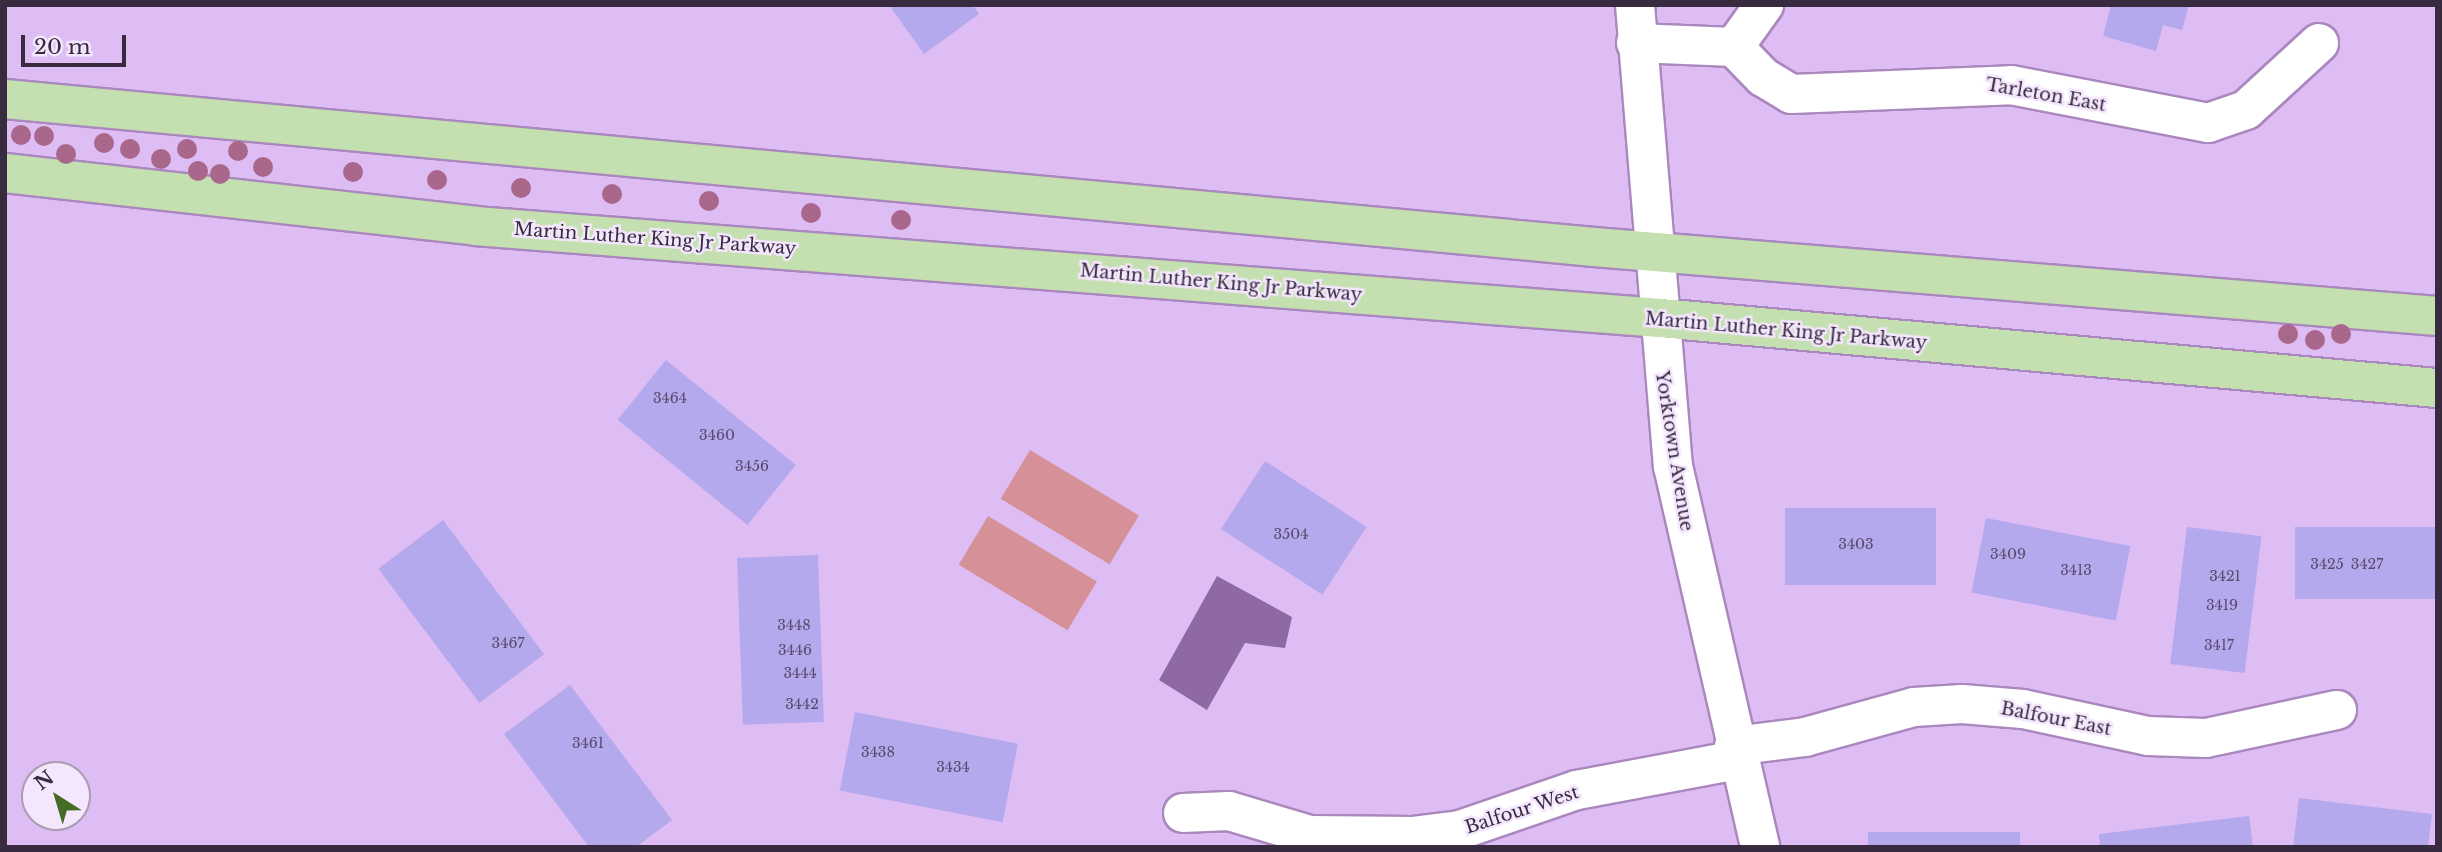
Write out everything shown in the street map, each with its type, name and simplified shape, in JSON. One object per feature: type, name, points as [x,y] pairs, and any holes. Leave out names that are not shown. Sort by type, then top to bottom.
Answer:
[{"type":"main road","points":[[5,99],[1651,253],[2437,316]]},
{"type":"main road","name":"Martin Luther King Jr Parkway","points":[[5,173],[475,226],[1660,318],[2437,388]]},
{"type":"street","name":"Yorktown Avenue","points":[[1635,5],[1651,253],[1660,318],[1673,466],[1736,753],[1760,847]]},
{"type":"street","points":[[1636,43],[1734,47],[1763,5]]},
{"type":"street","name":"Tarleton East","points":[[1734,47],[1763,77],[1791,94],[2011,85],[2208,122],[2246,110],[2319,43]]},
{"type":"street","name":"Balfour East","points":[[1736,753],[1950,705],[2023,709],[2098,729],[2206,738],[2337,710]]},
{"type":"street","name":"Balfour West","points":[[1183,813],[1228,811],[1310,835],[1412,836],[1460,831],[1577,789],[1736,753]]},
{"type":"shaded area","points":[[1030,450],[1139,515],[1110,564],[1001,499]]},
{"type":"shaded area","points":[[988,516],[1097,581],[1068,630],[959,565]]},
{"type":"shaded area","points":[[1217,576],[1292,617],[1285,648],[1245,643],[1207,710],[1159,680]]},
{"type":"building","points":[[889,5],[973,5],[979,14],[924,54]]},
{"type":"building","points":[[2111,5],[2189,5],[2182,30],[2163,25],[2156,51],[2103,36]]},
{"type":"building","points":[[666,360],[796,465],[747,525],[618,420]]},
{"type":"building","points":[[1265,461],[1366,527],[1322,595],[1221,529]]},
{"type":"building","points":[[1785,508],[1936,508],[1936,585],[1785,585]]},
{"type":"building","points":[[1986,518],[2130,546],[2116,621],[1971,593]]},
{"type":"building","points":[[443,520],[544,654],[479,703],[378,569]]},
{"type":"building","points":[[2187,527],[2261,536],[2245,673],[2170,664]]},
{"type":"building","points":[[2295,527],[2437,527],[2437,599],[2295,599]]},
{"type":"building","points":[[818,555],[824,722],[743,725],[737,558]]},
{"type":"building","points":[[570,685],[672,820],[636,847],[589,847],[504,734]]},
{"type":"building","points":[[855,712],[1018,744],[1003,822],[840,791]]},
{"type":"building","points":[[2299,798],[2432,814],[2428,847],[2293,847]]},
{"type":"building","points":[[2249,816],[2253,847],[2100,847],[2099,834]]},
{"type":"building","points":[[1868,832],[2020,832],[2020,847],[1868,847]]}]
